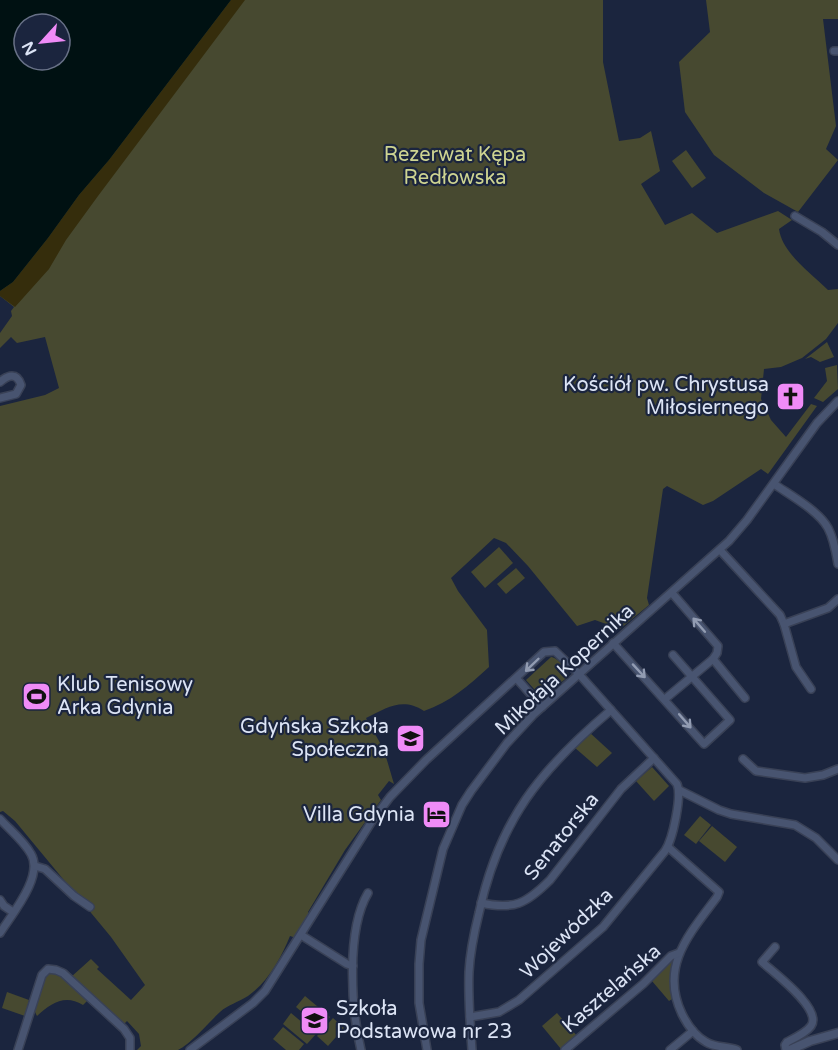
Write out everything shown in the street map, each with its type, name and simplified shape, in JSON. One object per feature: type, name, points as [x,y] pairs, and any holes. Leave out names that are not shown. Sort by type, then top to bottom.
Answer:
[{"type":"street","points":[[795,216],[822,232],[838,245]]},
{"type":"street","points":[[0,382],[13,375],[19,379],[21,385],[16,393],[0,398]]},
{"type":"street","name":"Mikołaja Kopernika","points":[[427,1050],[419,1003],[418,964],[421,940],[443,849],[462,805],[507,742],[542,707],[720,550],[747,520],[817,423],[838,401]]},
{"type":"street","points":[[774,484],[816,514],[826,525],[832,536],[838,564]]},
{"type":"street","points":[[720,550],[780,615],[796,667],[810,688]]},
{"type":"street","points":[[665,699],[713,658],[718,646],[672,593]]},
{"type":"street","points":[[784,624],[828,608],[838,599]]},
{"type":"street","points":[[613,643],[704,744],[730,720],[673,655]]},
{"type":"street","points":[[190,1050],[262,995],[357,844],[390,797],[426,760],[544,652],[551,650],[555,651],[578,673],[677,783],[679,790],[668,847],[719,892],[679,952],[675,974],[675,997],[685,1020],[693,1031],[711,1045],[737,1050]]},
{"type":"street","points":[[713,658],[746,698]]},
{"type":"street","points":[[517,679],[542,707]]},
{"type":"street","points":[[472,1050],[469,970],[481,903],[497,850],[522,803],[567,749],[611,710]]},
{"type":"street","name":"Senatorska","points":[[481,903],[508,907],[524,902],[541,889],[621,789],[654,758]]},
{"type":"street","points":[[743,759],[756,771],[805,778],[814,778],[838,769]]},
{"type":"street","points":[[679,790],[731,814],[795,825],[816,838],[838,860]]},
{"type":"street","points":[[0,819],[32,854],[35,866],[35,874],[31,883],[0,933]]},
{"type":"street","name":"Wojewódzka","points":[[470,1017],[488,1015],[511,1006],[573,955],[603,927],[668,847]]},
{"type":"street","points":[[35,866],[45,869],[74,896],[90,907]]},
{"type":"street","points":[[361,1050],[353,1013],[353,966],[361,905],[368,893]]},
{"type":"street","points":[[0,900],[13,912]]},
{"type":"street","points":[[301,935],[353,966]]},
{"type":"street","points":[[775,947],[762,962],[795,992],[814,1018],[811,1027],[787,1042],[785,1045],[788,1050],[825,1040],[838,1032]]},
{"type":"street","name":"Kasztelańska","points":[[565,1050],[643,984],[671,956],[679,952]]},
{"type":"street","points":[[18,1050],[42,975],[48,969],[63,973],[124,1029],[130,1038],[130,1050]]},
{"type":"street","points":[[670,1050],[693,1031]]},
{"type":"green space","name":"Rezerwat Kępa Redłowska","points":[[215,0],[603,0],[603,62],[619,141],[640,138],[651,131],[660,171],[641,184],[665,225],[692,213],[717,233],[778,211],[792,220],[779,229],[781,238],[791,254],[828,290],[838,289],[838,323],[826,339],[802,358],[781,367],[764,369],[761,399],[771,420],[786,437],[811,404],[817,406],[768,474],[761,469],[713,501],[703,505],[667,486],[663,489],[647,598],[649,605],[620,629],[595,620],[577,626],[528,566],[506,543],[494,538],[451,578],[487,630],[489,667],[458,693],[424,711],[402,704],[366,718],[384,750],[394,784],[389,781],[378,795],[381,800],[345,850],[308,912],[296,938],[290,936],[273,969],[262,984],[245,998],[223,1010],[183,1047],[178,1050],[137,1050],[141,1046],[139,1034],[127,1021],[124,1024],[71,977],[91,959],[99,967],[97,969],[131,1000],[145,985],[111,937],[15,821],[3,811],[0,812],[0,406],[45,395],[59,388],[45,337],[17,343],[11,337],[0,348],[0,333],[12,316],[11,311],[14,307],[0,296],[0,275]]},
{"type":"green space","points":[[706,0],[838,0],[838,19],[823,19],[836,126],[826,149],[838,160],[798,212],[764,193],[714,155],[685,112],[679,62],[710,32]]},
{"type":"green space","points":[[686,150],[706,178],[692,188],[672,161]]},
{"type":"green space","points":[[827,342],[834,357],[820,362],[811,357],[805,359]]},
{"type":"green space","points":[[837,365],[838,389],[823,402],[814,398],[827,381],[825,368]]},
{"type":"green space","points":[[499,547],[513,563],[485,588],[471,572]]},
{"type":"green space","points":[[516,568],[525,578],[506,594],[497,584]]},
{"type":"green space","points":[[551,657],[562,664],[569,676],[542,698],[526,680]]},
{"type":"green space","points":[[589,732],[612,753],[597,767],[574,747]]},
{"type":"green space","points":[[652,767],[669,786],[654,801],[636,781]]},
{"type":"green space","points":[[700,816],[711,825],[696,844],[684,835]]},
{"type":"green space","points":[[712,826],[737,847],[725,862],[699,841]]},
{"type":"green space","points":[[672,961],[674,962],[671,980],[672,999],[669,1001],[652,981]]},
{"type":"green space","points":[[59,972],[89,999],[83,1005],[64,1000],[48,1007],[37,1016],[34,1010],[40,987],[45,977]]},
{"type":"green space","points":[[7,992],[29,1000],[25,1016],[2,1008]]},
{"type":"green space","points":[[305,996],[330,1017],[321,1028],[296,1007]]},
{"type":"green space","points":[[291,1013],[316,1034],[307,1044],[283,1024]]},
{"type":"green space","points":[[557,1013],[577,1036],[561,1049],[542,1026]]},
{"type":"green space","points":[[333,1018],[344,1028],[328,1046],[317,1036]]},
{"type":"green space","points":[[283,1027],[304,1044],[299,1050],[286,1050],[273,1039]]},
{"type":"sand","points":[[231,0],[245,0],[98,196],[66,240],[49,269],[15,307],[0,296],[0,291],[13,282],[48,238]]},
{"type":"shaded area","points":[[0,0],[231,0],[109,160],[79,195],[13,282],[0,291]]},
{"type":"place","name":"Kościół pw. Chrystusa Miłosiernego","points":[[790,396]]},
{"type":"place","name":"Klub Tenisowy Arka Gdynia","points":[[36,696]]},
{"type":"place","name":"Gdyńska Szkoła Społeczna","points":[[410,738]]},
{"type":"place","name":"Villa Gdynia","points":[[436,814]]},
{"type":"place","name":"Szkoła Podstawowa nr 23","points":[[315,1020]]}]
